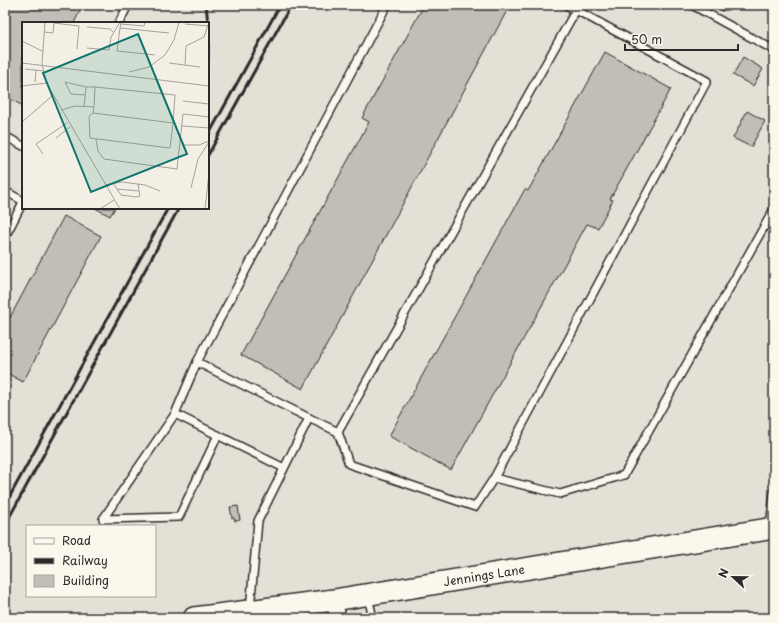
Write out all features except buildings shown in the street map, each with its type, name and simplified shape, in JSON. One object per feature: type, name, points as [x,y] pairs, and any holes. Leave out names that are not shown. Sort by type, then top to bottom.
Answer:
[{"type":"street","name":"Jennings Lane","points":[[194,618],[250,611],[336,609],[368,594],[772,528]]},
{"type":"lane","points":[[120,22],[128,5]]},
{"type":"lane","points":[[218,435],[179,517],[103,519],[175,414],[197,362],[387,5]]},
{"type":"lane","points":[[197,362],[338,432],[349,464],[475,507],[494,478],[707,81],[566,5]]},
{"type":"lane","points":[[692,5],[774,50]]},
{"type":"lane","points":[[338,432],[576,10]]},
{"type":"lane","points":[[5,136],[22,145]]},
{"type":"lane","points":[[5,191],[22,201]]},
{"type":"lane","points":[[5,237],[22,204]]},
{"type":"lane","points":[[494,478],[560,494],[624,475],[774,209]]},
{"type":"lane","points":[[175,414],[284,468]]},
{"type":"lane","points":[[250,611],[258,521],[309,418]]},
{"type":"lane","points":[[772,528],[774,493]]},
{"type":"lane","points":[[368,594],[373,618]]},
{"type":"shaded area","points":[[5,5],[774,5],[774,618],[5,618]]},
{"type":"railway","points":[[206,5],[208,22]]},
{"type":"railway","points":[[209,134],[280,5]]},
{"type":"railway","points":[[209,153],[291,5]]},
{"type":"railway","points":[[722,10],[724,5]]},
{"type":"railway","points":[[5,505],[167,209]]},
{"type":"railway","points":[[5,525],[178,209]]}]
